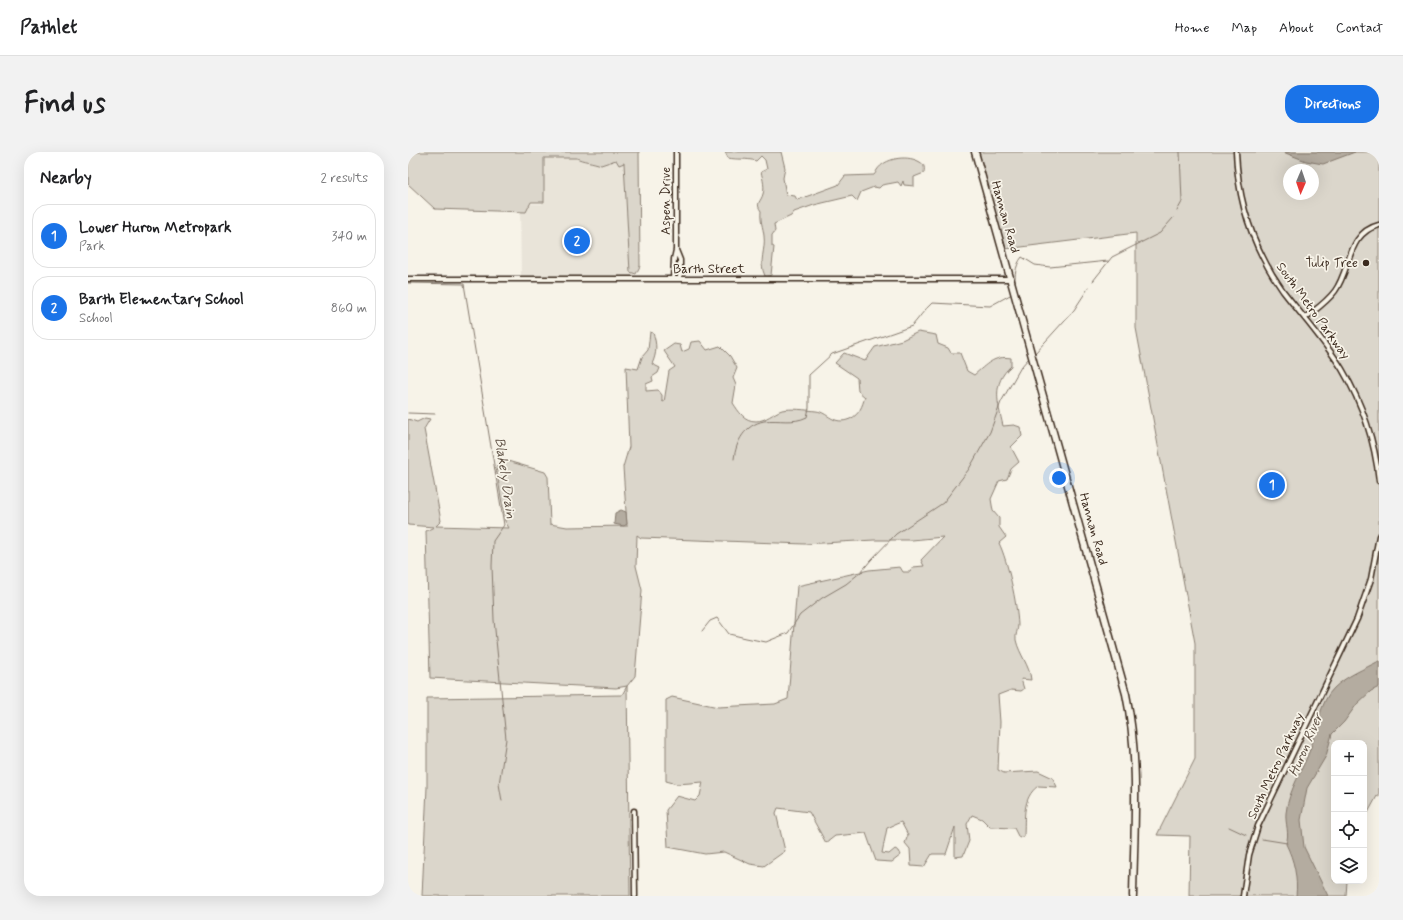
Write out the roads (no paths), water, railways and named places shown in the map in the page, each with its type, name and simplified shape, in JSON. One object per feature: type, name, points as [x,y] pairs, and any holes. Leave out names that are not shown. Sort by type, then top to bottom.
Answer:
[{"type":"street","name":"Aspen Drive","points":[[674,279],[674,260],[676,250],[676,152]]},
{"type":"street","name":"Hannan Road","points":[[975,152],[1090,562],[1128,705],[1132,726],[1134,767],[1133,896]]},
{"type":"street","name":"South Metro Parkway","points":[[1236,152],[1240,191],[1253,236],[1276,280],[1330,350],[1349,382],[1362,409],[1374,447],[1379,481]]},
{"type":"street","points":[[1305,318],[1334,292],[1358,238],[1363,232],[1379,226]]},
{"type":"street","name":"Aspen Drive","points":[[676,250],[680,260],[680,279]]},
{"type":"street","name":"Barth Street","points":[[408,279],[1011,279]]},
{"type":"street","points":[[1374,447],[1379,446]]},
{"type":"street","name":"South Metro Parkway","points":[[1243,896],[1248,861],[1258,826],[1357,619],[1371,579],[1379,536]]},
{"type":"street","points":[[634,811],[635,896]]},
{"type":"waterway","points":[[1177,211],[1182,202],[1180,152]]},
{"type":"waterway","points":[[1093,281],[1112,257],[1160,233],[1173,218]]},
{"type":"waterway","points":[[1017,291],[1015,273],[1022,257],[1035,265],[1050,267],[1108,261]]},
{"type":"waterway","name":"Blakely Drain","points":[[408,283],[464,284],[504,525],[493,541],[492,566],[494,620],[506,739],[499,784],[502,801]]},
{"type":"waterway","points":[[1035,353],[1074,310],[1089,287]]},
{"type":"waterway","points":[[734,459],[739,440],[747,430],[757,423],[764,421],[791,421],[807,417],[809,408],[809,375],[832,354],[912,326],[932,303],[990,306],[1012,294]]},
{"type":"waterway","points":[[702,631],[710,621],[717,618],[729,634],[746,638],[766,642],[788,633],[800,615],[822,598],[846,584],[861,572],[896,534],[943,503],[969,469],[990,432],[1001,402],[1021,367],[1029,358]]},
{"type":"waterway","points":[[408,413],[435,414]]},
{"type":"waterway","points":[[1229,827],[1246,835]]},
{"type":"waterway","points":[[1262,839],[1287,843]]},
{"type":"place","name":"Barth Elementary School","points":[[577,241]]},
{"type":"place","name":"Tulip Tree","points":[[1366,263]]},
{"type":"place","name":"Lower Huron Metropark","points":[[1272,485]]},
{"type":"water label","name":"Huron River","points":[[1306,745]]}]
